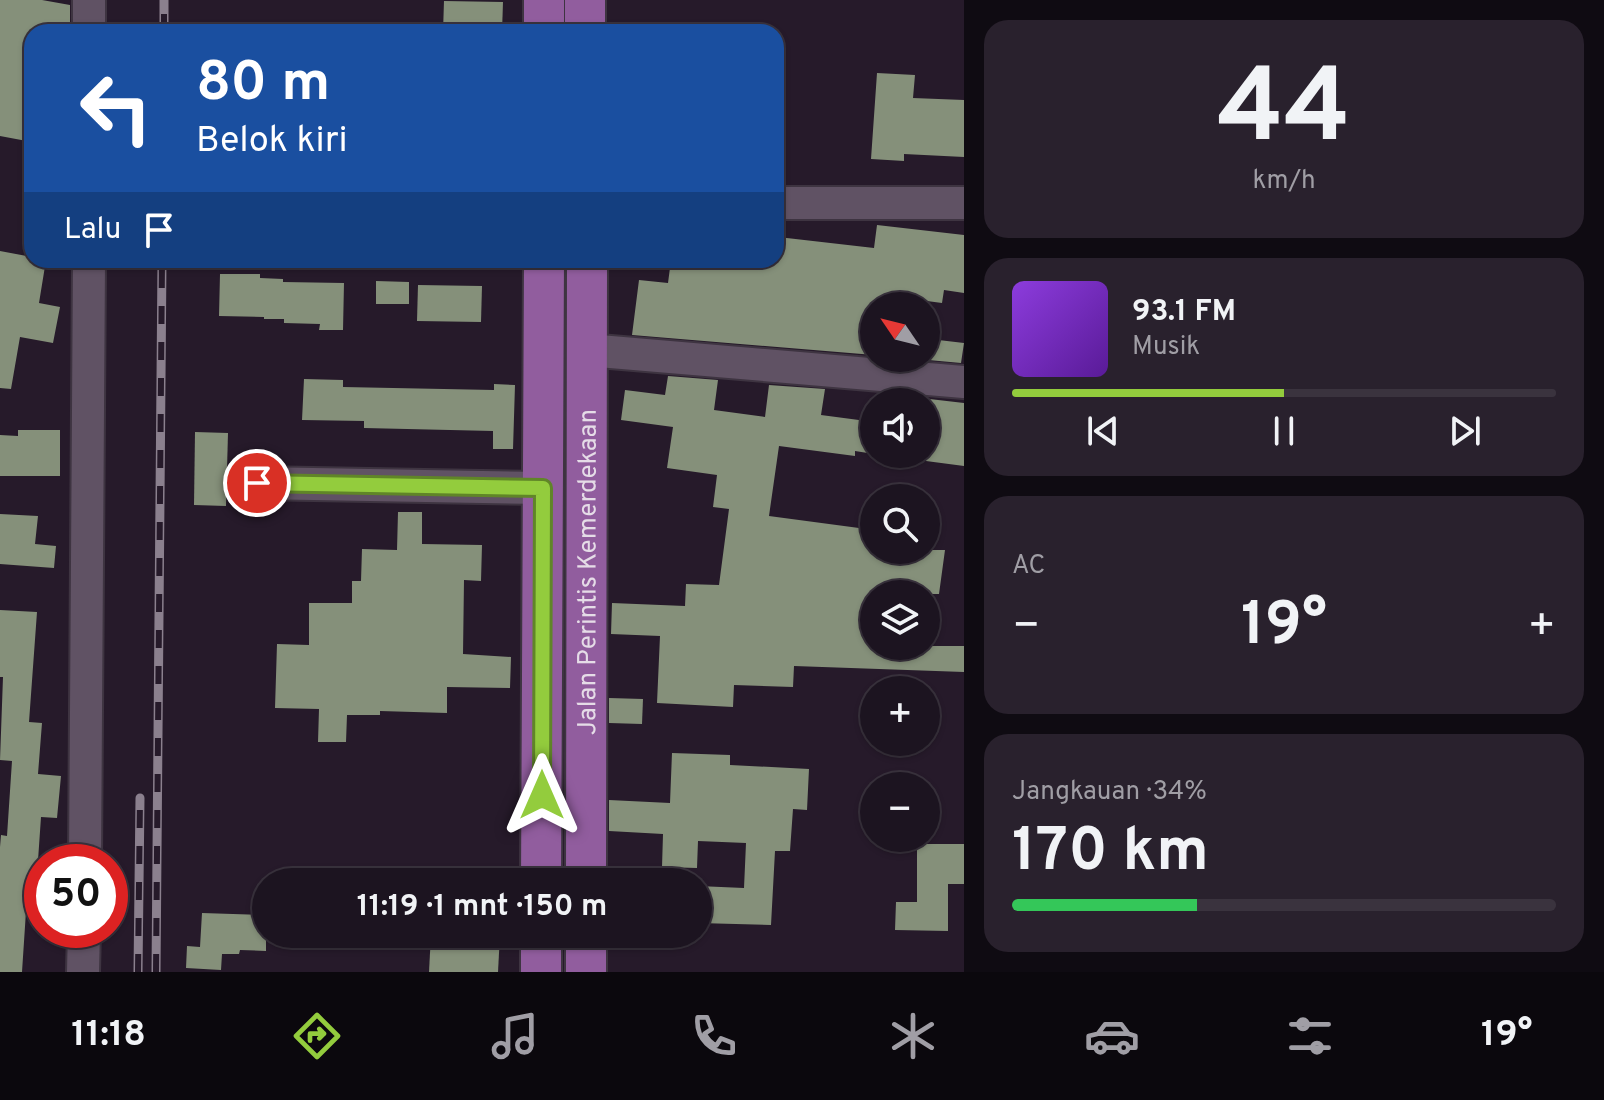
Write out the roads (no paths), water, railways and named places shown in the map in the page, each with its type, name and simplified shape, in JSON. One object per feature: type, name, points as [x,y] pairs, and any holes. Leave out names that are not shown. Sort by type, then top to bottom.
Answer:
[{"type":"main road","points":[[544,0],[544,24]]},
{"type":"main road","points":[[585,0],[585,24]]},
{"type":"main road","name":"Jalan Perintis Kemerdekaan","points":[[541,868],[544,268]]},
{"type":"main road","name":"Jalan Perintis Kemerdekaan","points":[[586,868],[587,268]]},
{"type":"main road","points":[[541,948],[541,972]]},
{"type":"main road","points":[[586,948],[586,972]]},
{"type":"street","points":[[89,0],[89,24]]},
{"type":"street","points":[[784,203],[964,203]]},
{"type":"street","points":[[85,844],[89,268]]},
{"type":"street","points":[[587,350],[964,382]]},
{"type":"street","points":[[257,483],[543,488]]},
{"type":"street","points":[[83,972],[84,948]]},
{"type":"railway","points":[[164,0],[164,24]]},
{"type":"railway","points":[[156,972],[162,268]]},
{"type":"railway","points":[[138,972],[140,798]]}]
